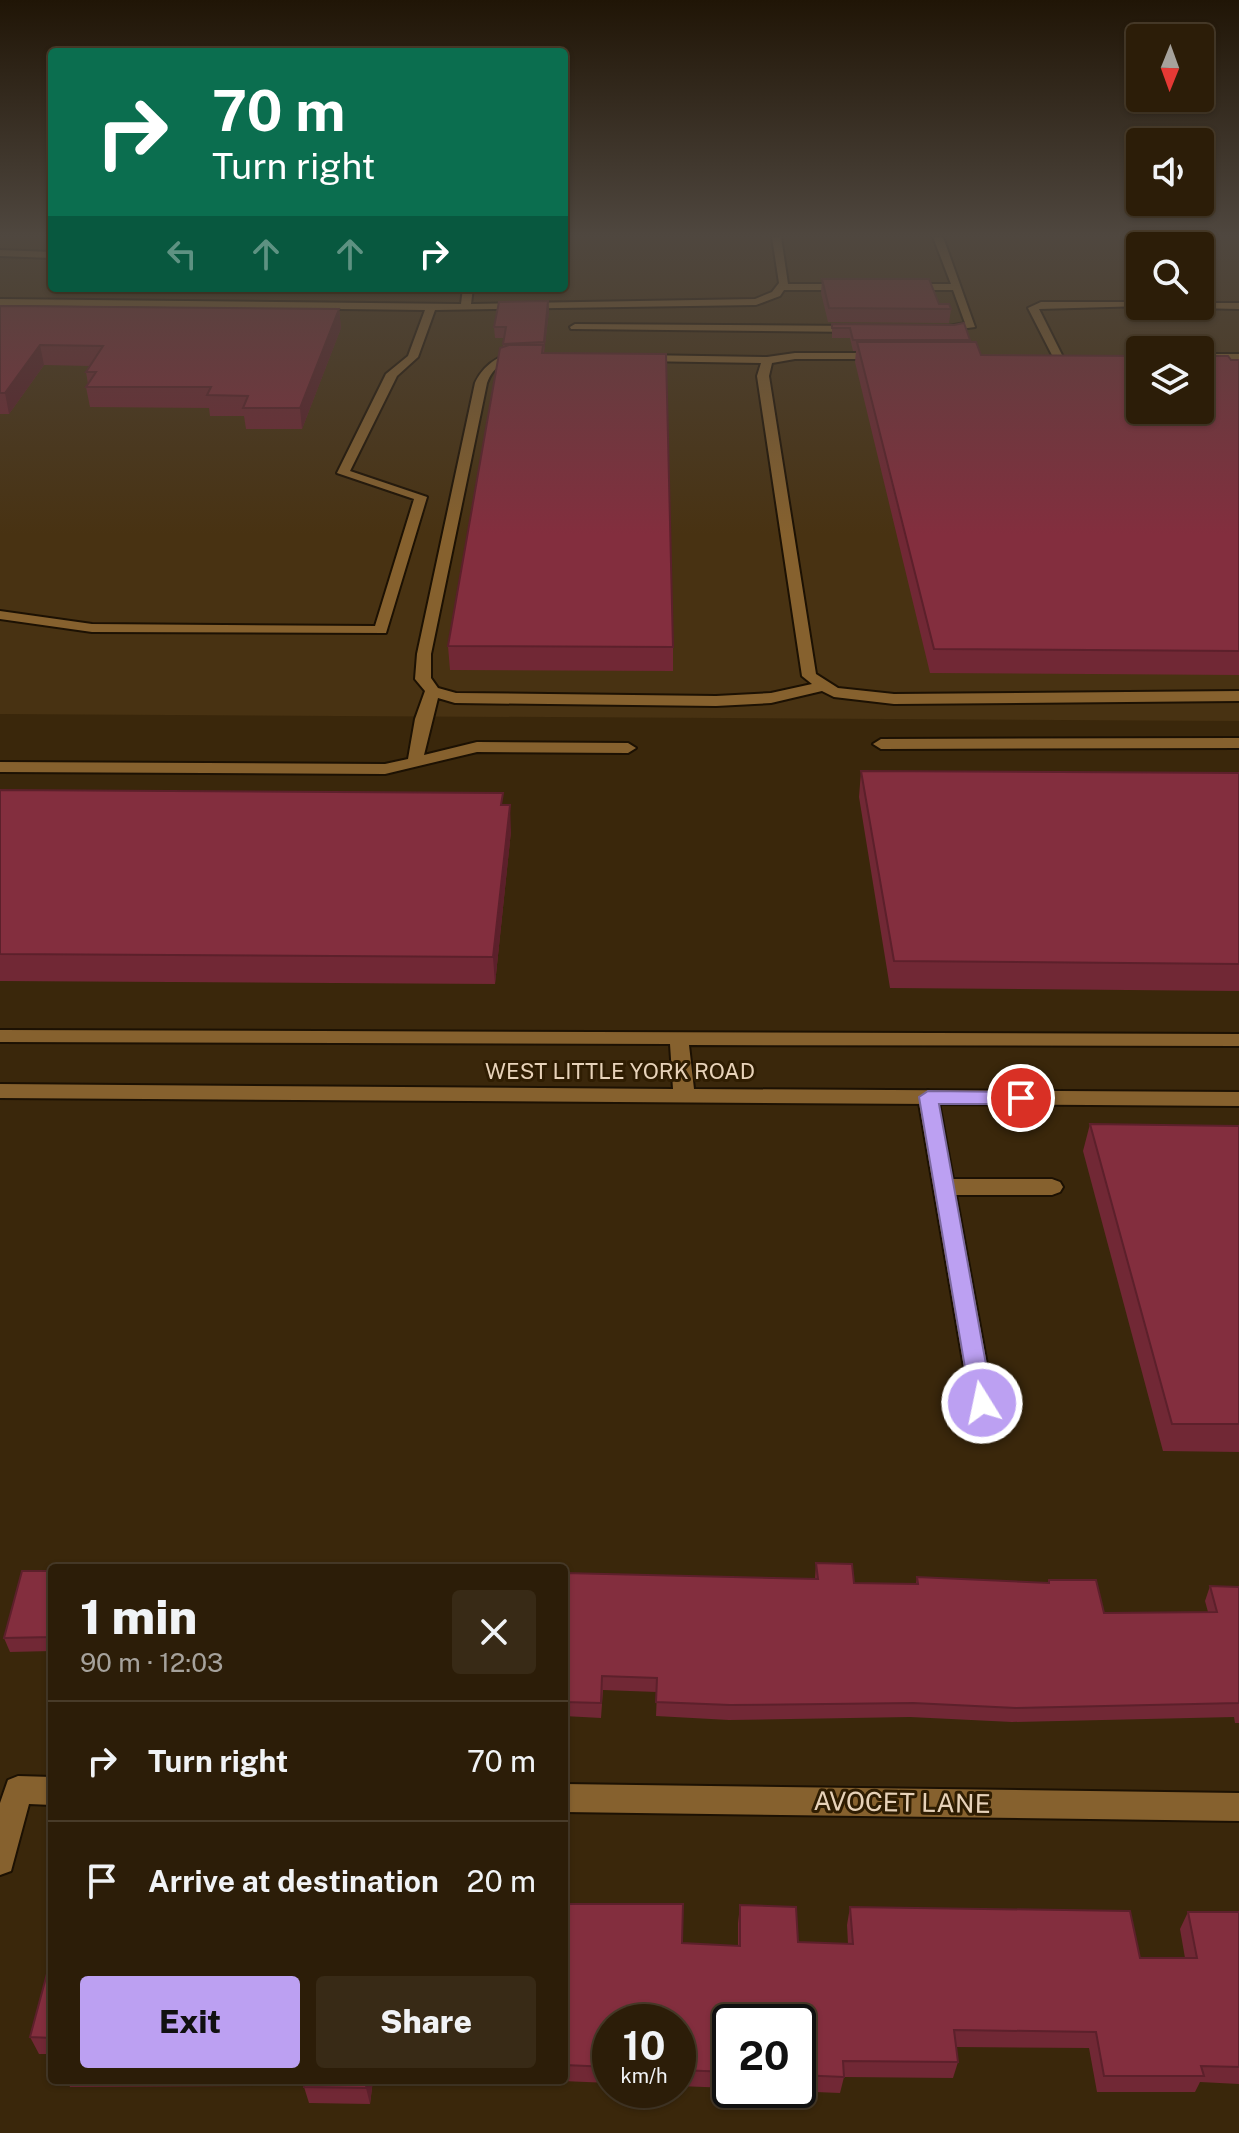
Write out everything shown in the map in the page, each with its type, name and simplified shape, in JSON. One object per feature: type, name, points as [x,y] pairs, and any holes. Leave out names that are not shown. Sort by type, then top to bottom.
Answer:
[{"type":"main road","points":[[0,615],[92,628],[381,630],[421,497],[343,473],[392,374],[413,357],[420,337]]},
{"type":"main road","points":[[1042,357],[1065,357],[1052,337]]},
{"type":"main road","points":[[630,358],[767,360],[795,356],[888,356]]},
{"type":"main road","points":[[1214,357],[1239,357]]},
{"type":"main road","points":[[536,358],[494,362],[487,366],[481,383],[424,654],[423,679],[433,691],[455,698],[716,701],[771,698],[824,686]]},
{"type":"main road","points":[[767,360],[763,376],[809,676],[834,692],[894,699],[1239,696]]},
{"type":"main road","points":[[415,762],[423,719],[433,691]]},
{"type":"main road","points":[[881,744],[1239,743]]},
{"type":"main road","points":[[0,767],[385,769],[477,747],[628,748]]},
{"type":"main road","name":"WEST LITTLE YORK ROAD","points":[[0,1036],[1239,1040]]},
{"type":"main road","points":[[679,1038],[684,1096]]},
{"type":"main road","name":"WEST LITTLE YORK ROAD","points":[[0,1091],[1239,1099]]},
{"type":"main road","points":[[928,1097],[982,1403]]},
{"type":"main road","points":[[944,1187],[1052,1187]]},
{"type":"main road","points":[[0,1860],[18,1790],[48,1791]]},
{"type":"main road","name":"AVOCET LANE","points":[[568,1798],[1239,1807]]},
{"type":"shaded area","points":[[0,337],[1126,337],[1126,424],[1214,424],[1214,337],[1239,337],[1239,721],[0,714]]},
{"type":"building","points":[[0,337],[328,337],[300,408],[243,408],[248,396],[207,395],[211,387],[86,387],[96,372],[86,372],[103,346],[40,345],[5,393],[0,393]]},
{"type":"building","points":[[504,337],[545,337],[544,342],[503,344]]},
{"type":"building","points":[[852,337],[969,337],[970,340],[853,340]]},
{"type":"building","points":[[857,342],[976,342],[981,355],[1126,356],[1126,424],[1214,424],[1214,356],[1239,360],[1239,651],[934,649]]},
{"type":"building","points":[[543,345],[542,353],[666,354],[673,647],[448,646],[500,348]]},
{"type":"building","points":[[861,771],[1239,773],[1239,964],[894,961]]},
{"type":"building","points":[[0,790],[503,793],[501,805],[510,805],[493,957],[0,954]]},
{"type":"building","points":[[1090,1124],[1239,1126],[1239,1424],[1172,1424]]},
{"type":"building","points":[[816,1563],[852,1564],[854,1583],[918,1584],[917,1577],[1049,1583],[1049,1580],[1096,1580],[1104,1613],[1217,1612],[1210,1586],[1239,1587],[1239,1703],[1016,1708],[913,1703],[730,1705],[656,1702],[657,1678],[602,1676],[601,1703],[568,1702],[568,1573],[818,1579]]},
{"type":"building","points":[[22,1571],[48,1571],[48,1637],[4,1638]]},
{"type":"building","points":[[568,1904],[683,1904],[682,1943],[740,1946],[740,1905],[796,1907],[798,1942],[853,1944],[850,1907],[1130,1911],[1140,1958],[1197,1958],[1188,1912],[1239,1912],[1239,2067],[1201,2066],[1204,2076],[1104,2076],[1096,2032],[954,2030],[958,2062],[843,2061],[844,2077],[816,2076],[816,2004],[712,2004],[712,2071],[696,2071],[696,2004],[592,2004],[592,2066],[568,2065]]},
{"type":"building","points":[[48,1970],[48,2038],[30,2037]]},
{"type":"building","points":[[304,2084],[366,2084],[366,2088],[304,2087]]},
{"type":"route","points":[[982,1403],[928,1097],[1021,1098]]}]
